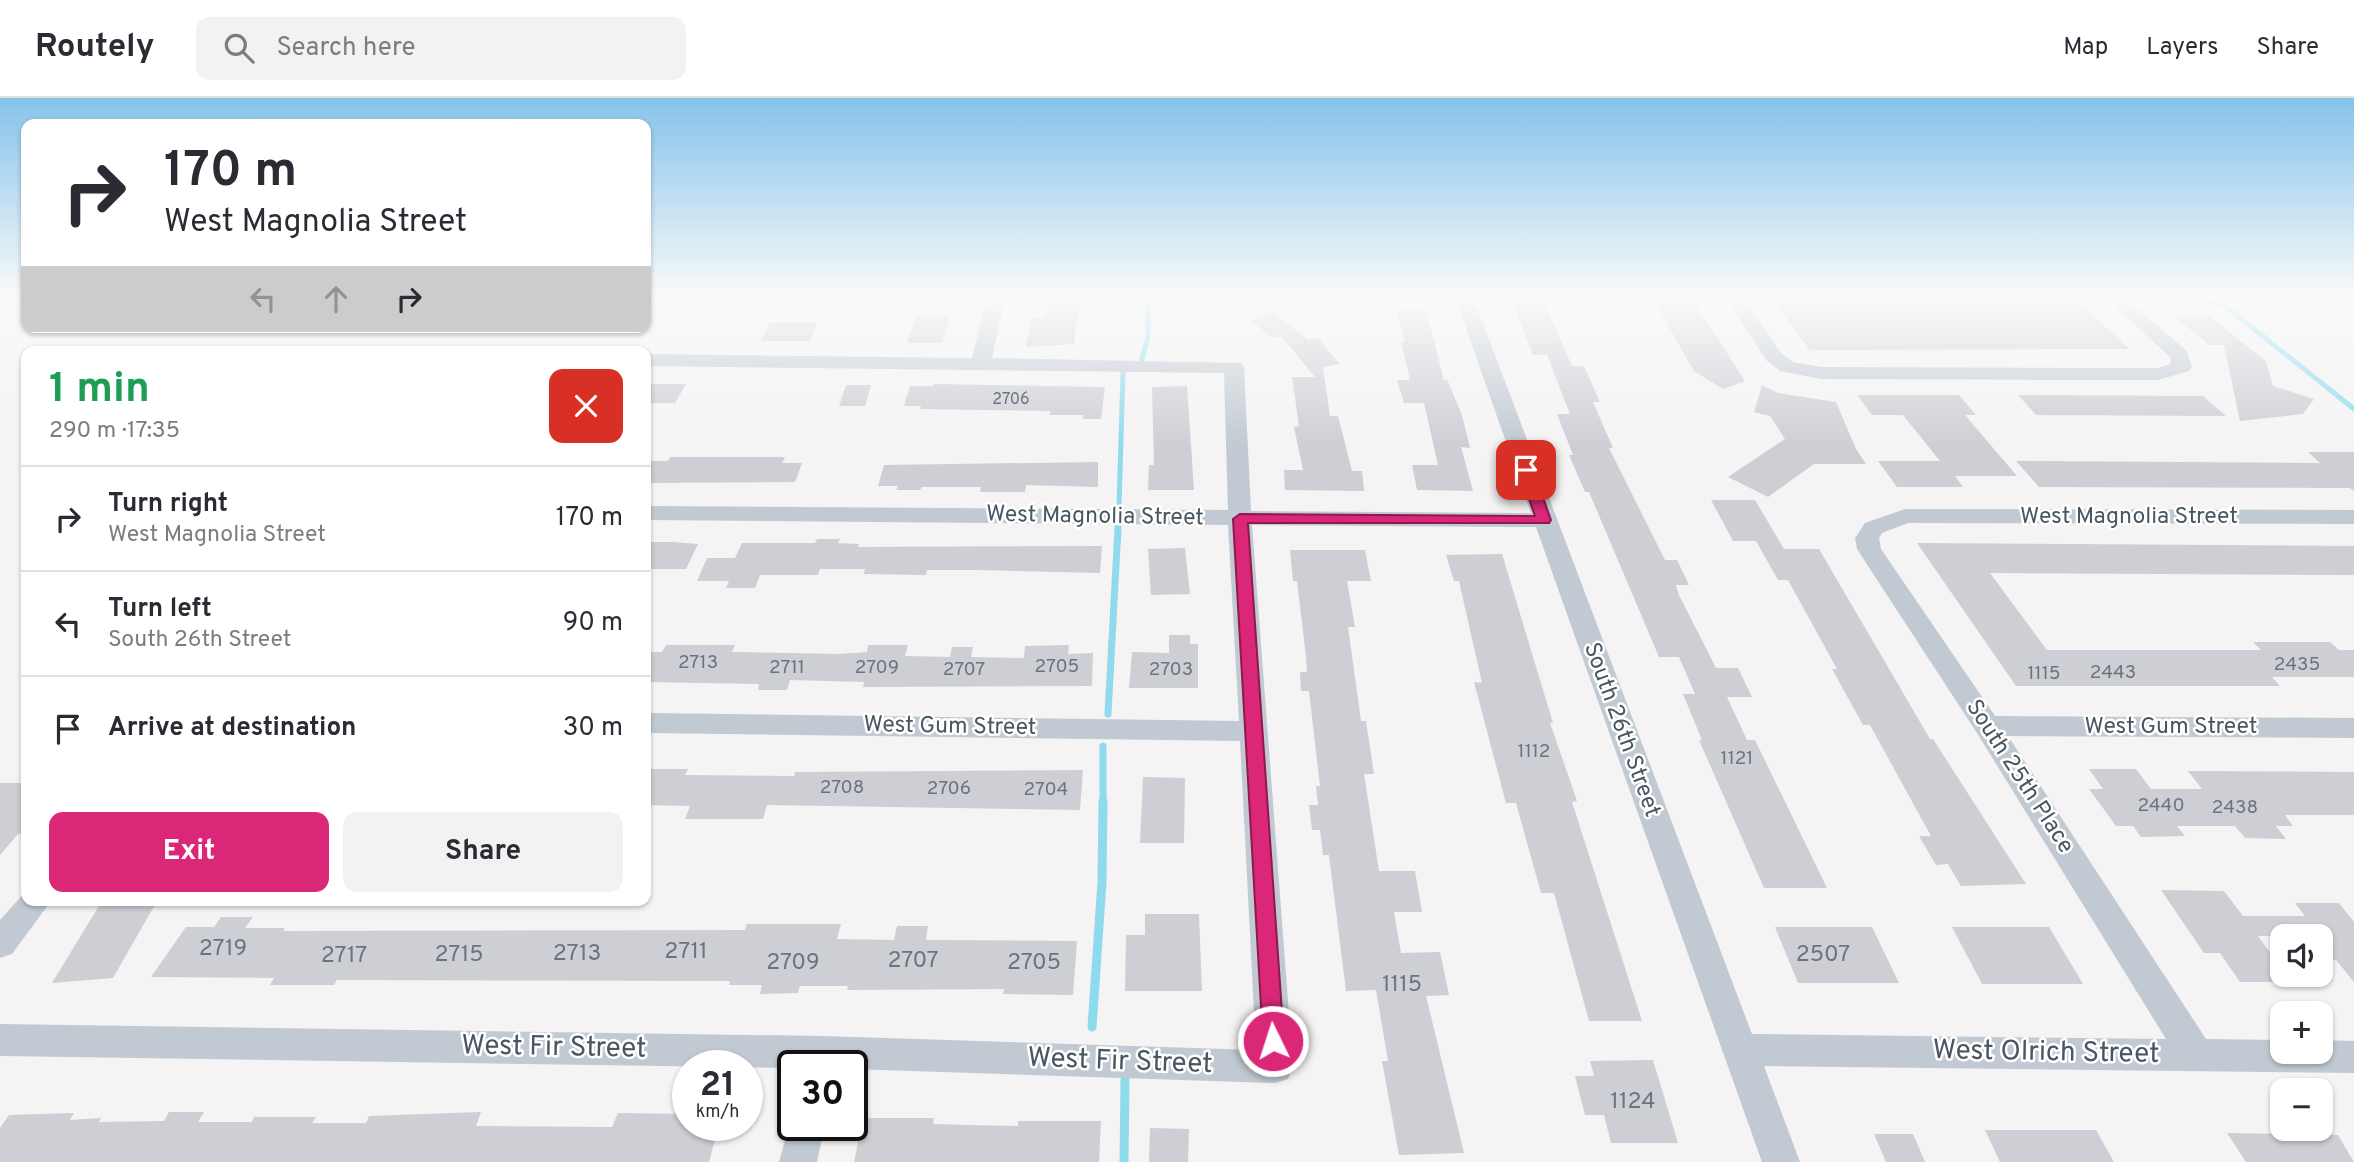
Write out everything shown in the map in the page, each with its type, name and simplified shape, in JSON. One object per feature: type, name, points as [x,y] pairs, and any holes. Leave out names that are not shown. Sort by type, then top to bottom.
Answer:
[{"type":"street","points":[[981,363],[985,347]]},
{"type":"street","name":"South 26th Street","points":[[1482,347],[1782,1162]]},
{"type":"street","points":[[1767,347],[1773,356],[1787,366],[1821,373],[2158,374],[2182,367],[2180,355],[2170,347]]},
{"type":"street","points":[[651,360],[1234,367],[1240,519],[1254,731]]},
{"type":"street","name":"West Magnolia Street","points":[[651,513],[1544,520]]},
{"type":"street","name":"West Magnolia Street","points":[[1905,516],[2354,517]]},
{"type":"street","name":"South 25th Place","points":[[1905,516],[1873,528],[1867,538],[1869,549],[1987,726],[2196,1055]]},
{"type":"street","name":"West Gum Street","points":[[651,723],[1254,731]]},
{"type":"street","name":"West Gum Street","points":[[1987,726],[2354,728]]},
{"type":"street","name":"West Fir Street","points":[[868,1060],[1275,1067],[1254,731]]},
{"type":"street","points":[[0,944],[31,906]]},
{"type":"street","name":"West Fir Street","points":[[0,1040],[777,1058]]},
{"type":"street","name":"West Olrich Street","points":[[1739,1050],[2354,1057]]},
{"type":"street","points":[[798,1162],[803,1141]]},
{"type":"building","points":[[1290,347],[1325,347],[1340,364],[1323,367],[1330,416],[1338,416],[1352,471],[1362,471],[1364,491],[1285,490],[1284,470],[1303,470],[1294,427],[1299,426],[1292,377],[1315,377]]},
{"type":"building","points":[[1402,347],[1435,347],[1444,380],[1447,379],[1462,415],[1470,448],[1461,447],[1473,491],[1417,490],[1412,465],[1438,465],[1424,403],[1404,403],[1397,380],[1410,380]]},
{"type":"building","points":[[1530,347],[1564,347],[1572,366],[1584,366],[1600,402],[1593,402],[1613,448],[1609,448],[1665,560],[1677,560],[1689,585],[1676,585],[1679,595],[1716,668],[1738,668],[1752,697],[1727,697],[1747,740],[1755,740],[1827,888],[1764,888],[1699,740],[1702,740],[1683,694],[1695,694],[1679,657],[1659,657],[1589,492],[1585,492],[1569,455],[1573,455],[1557,414],[1570,414],[1547,355],[1533,355]]},
{"type":"building","points":[[1680,347],[1723,347],[1745,381],[1723,389],[1694,371]]},
{"type":"building","points":[[1808,347],[2127,347],[2130,349],[1810,350]]},
{"type":"building","points":[[2224,347],[2248,347],[2266,361],[2273,386],[2314,399],[2303,414],[2240,421]]},
{"type":"building","points":[[651,384],[686,384],[675,403],[651,403]]},
{"type":"building","points":[[934,384],[1105,387],[1101,419],[1083,419],[1083,415],[1050,415],[1050,411],[920,409],[921,406],[904,406],[910,386]]},
{"type":"building","points":[[846,385],[871,385],[865,406],[839,406]]},
{"type":"building","points":[[1762,385],[1778,393],[1836,402],[1856,449],[1866,464],[1814,464],[1768,497],[1728,477],[1785,439],[1770,416],[1754,412]]},
{"type":"building","points":[[1187,386],[1194,490],[1148,490],[1149,465],[1154,465],[1152,387]]},
{"type":"building","points":[[1857,395],[1959,395],[1976,415],[1965,415],[2017,476],[1955,476],[1963,487],[1897,487],[1878,461],[1940,461],[1903,415],[1872,415]]},
{"type":"building","points":[[2018,395],[2203,396],[2226,416],[2036,415]]},
{"type":"building","points":[[2308,452],[2354,452],[2354,491],[2350,488],[2039,487],[2016,461],[2320,463]]},
{"type":"building","points":[[670,457],[785,457],[782,463],[802,463],[795,482],[651,483],[651,461],[668,461]]},
{"type":"building","points":[[1098,462],[1098,487],[1026,485],[1025,492],[980,492],[981,487],[896,490],[898,486],[878,486],[884,465]]},
{"type":"building","points":[[1711,500],[1755,500],[1784,549],[1819,549],[1930,739],[1933,739],[2026,884],[1961,886],[1948,864],[1936,865],[1919,836],[1931,836],[1870,725],[1863,725],[1832,669],[1837,669],[1788,580],[1778,580],[1756,541],[1733,541]]},
{"type":"building","points":[[817,539],[840,539],[838,543],[859,544],[858,547],[1102,546],[1100,573],[927,570],[926,575],[864,574],[865,569],[820,569],[818,575],[760,575],[755,588],[726,588],[729,581],[697,581],[707,558],[735,558],[742,543],[815,543]]},
{"type":"building","points":[[651,542],[698,544],[686,569],[651,569]]},
{"type":"building","points":[[1917,543],[2354,546],[2354,575],[1990,573],[2047,650],[2261,650],[2253,642],[2330,642],[2339,650],[2354,650],[2354,677],[2272,677],[2280,686],[2016,686]]},
{"type":"building","points":[[1185,548],[1190,594],[1151,595],[1148,549]]},
{"type":"building","points":[[1290,550],[1365,550],[1371,581],[1347,581],[1355,627],[1348,627],[1361,721],[1366,721],[1374,774],[1364,774],[1379,871],[1415,871],[1422,912],[1394,912],[1401,953],[1440,952],[1449,995],[1426,996],[1464,1153],[1399,1155],[1382,1061],[1388,1061],[1376,990],[1346,991],[1329,855],[1323,855],[1320,830],[1312,830],[1309,805],[1318,805],[1316,786],[1320,786],[1309,691],[1301,691],[1300,672],[1307,672],[1306,656],[1297,581],[1293,581]]},
{"type":"building","points":[[1502,554],[1553,723],[1550,723],[1577,801],[1572,802],[1642,1021],[1589,1021],[1554,893],[1541,893],[1516,803],[1506,803],[1474,682],[1482,683],[1459,581],[1454,581],[1446,555]]},
{"type":"building","points":[[1169,635],[1190,635],[1190,644],[1198,644],[1198,688],[1129,688],[1132,652],[1169,653]]},
{"type":"building","points":[[666,645],[735,645],[732,652],[839,654],[867,652],[868,645],[908,645],[905,656],[950,657],[952,647],[973,647],[971,657],[1024,658],[1025,646],[1069,645],[1068,654],[1093,653],[1092,686],[863,687],[864,682],[790,680],[787,690],[758,690],[759,684],[651,682],[651,652],[662,652]]},
{"type":"building","points":[[651,769],[688,769],[685,775],[794,776],[795,772],[1083,770],[1080,810],[767,805],[763,819],[685,819],[690,806],[651,805]]},
{"type":"building","points":[[2089,769],[2136,769],[2151,789],[2202,789],[2188,771],[2354,772],[2354,815],[2285,815],[2293,826],[2276,826],[2286,839],[2245,838],[2235,826],[2177,826],[2185,836],[2141,837],[2133,826],[2116,826],[2089,789],[2103,789]]},
{"type":"building","points":[[1143,777],[1185,778],[1184,843],[1140,843]]},
{"type":"building","points":[[0,783],[21,783],[21,834],[18,834],[0,855]]},
{"type":"building","points":[[2161,890],[2224,891],[2243,916],[2305,916],[2295,903],[2339,903],[2354,922],[2354,982],[2336,960],[2333,960],[2333,924],[2270,924],[2270,936],[2258,936],[2270,952],[2270,982],[2240,982],[2220,953],[2204,953]]},
{"type":"building","points":[[99,906],[154,906],[113,978],[52,983]]},
{"type":"building","points":[[1145,914],[1199,914],[1202,991],[1125,991],[1126,935],[1145,935]]},
{"type":"building","points":[[221,917],[253,917],[245,928],[285,928],[283,931],[745,930],[747,924],[841,924],[837,939],[894,940],[897,926],[928,926],[926,940],[1077,941],[1073,995],[1003,994],[1004,989],[847,990],[848,986],[800,986],[798,993],[760,994],[762,985],[729,985],[730,981],[337,980],[334,985],[270,985],[274,978],[151,977],[186,927],[214,927]]},
{"type":"building","points":[[1775,927],[1872,927],[1899,983],[1798,983]]},
{"type":"building","points":[[1952,927],[2049,927],[2083,984],[1982,984]]},
{"type":"building","points":[[1653,1060],[1678,1143],[1611,1143],[1604,1115],[1585,1115],[1575,1076],[1594,1076],[1590,1061]]},
{"type":"building","points":[[169,1112],[204,1112],[198,1122],[252,1122],[254,1117],[316,1117],[312,1123],[366,1123],[369,1116],[481,1112],[476,1126],[612,1127],[618,1113],[672,1114],[672,1141],[715,1141],[709,1162],[0,1162],[0,1128],[9,1115],[74,1113],[70,1120],[101,1118],[99,1122],[164,1121]]},
{"type":"building","points":[[868,1118],[934,1118],[933,1124],[1018,1126],[1018,1121],[1101,1121],[1099,1162],[854,1162],[858,1141],[868,1141]]},
{"type":"building","points":[[1150,1128],[1189,1129],[1188,1162],[1149,1162]]},
{"type":"building","points":[[1985,1130],[2096,1130],[2114,1162],[2000,1162]]},
{"type":"building","points":[[2227,1133],[2270,1134],[2270,1141],[2333,1141],[2333,1135],[2338,1135],[2354,1162],[2246,1162]]},
{"type":"building","points":[[1874,1134],[1913,1134],[1925,1162],[1886,1162]]},
{"type":"waterway","points":[[1142,359],[1145,347]]},
{"type":"waterway","points":[[2276,347],[2354,409]]},
{"type":"waterway","points":[[1119,506],[1123,373]]},
{"type":"waterway","points":[[1108,714],[1118,528]]},
{"type":"waterway","points":[[1103,746],[1103,801]]},
{"type":"waterway","points":[[1092,1027],[1102,882],[1103,801]]},
{"type":"waterway","points":[[1124,1162],[1125,1080]]},
{"type":"route","points":[[1273,1041],[1240,519],[1544,520],[1526,470]]}]
